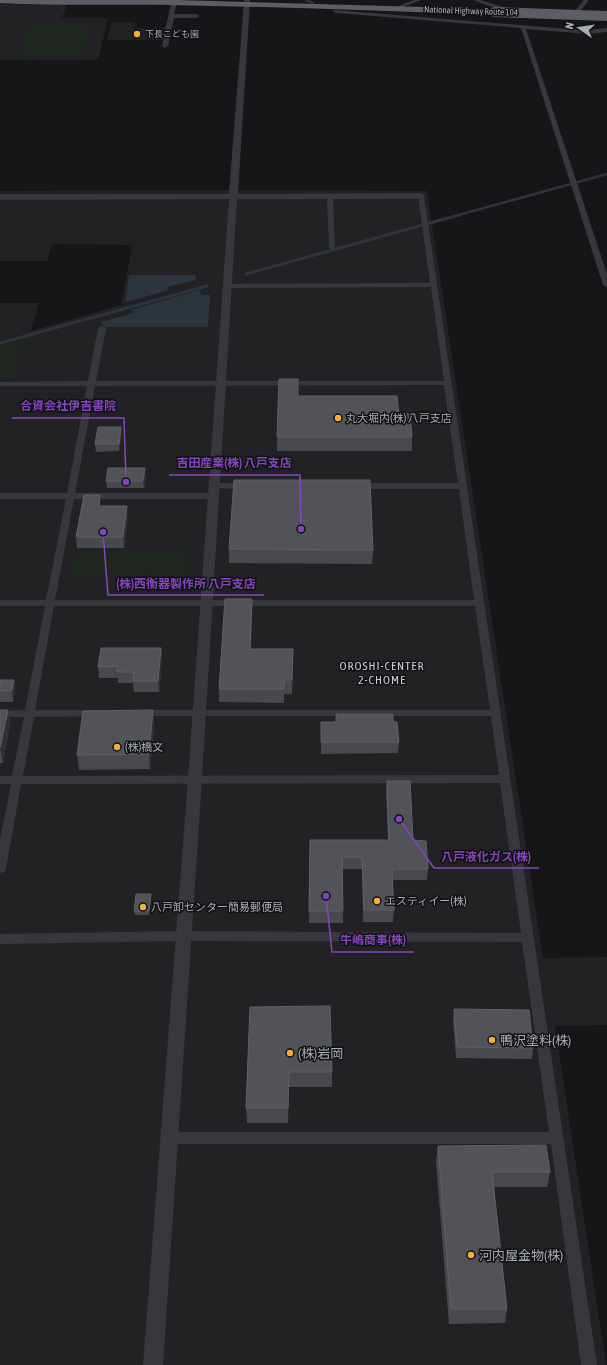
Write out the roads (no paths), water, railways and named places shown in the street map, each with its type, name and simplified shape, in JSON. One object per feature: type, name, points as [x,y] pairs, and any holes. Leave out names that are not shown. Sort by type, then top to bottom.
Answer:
[{"type":"highway","name":"National Highway Route 104","points":[[0,0],[247,2],[324,6],[347,3],[366,10],[396,8],[473,11],[499,10],[607,16]]},
{"type":"street","points":[[396,8],[419,0]]},
{"type":"street","points":[[475,0],[499,10],[577,13]]},
{"type":"street","points":[[570,31],[577,13],[587,0]]},
{"type":"street","points":[[166,46],[172,2]]},
{"type":"street","points":[[153,1365],[195,779],[205,603],[247,2]]},
{"type":"street","points":[[324,6],[344,15],[347,20]]},
{"type":"street","points":[[336,11],[366,10],[524,28],[588,32],[607,30]]},
{"type":"street","points":[[171,16],[196,16]]},
{"type":"street","points":[[524,28],[607,285]]},
{"type":"street","points":[[330,196],[332,248]]},
{"type":"street","points":[[0,197],[421,196],[589,1365]]},
{"type":"street","points":[[227,286],[433,286]]},
{"type":"street","points":[[0,868],[102,328]]},
{"type":"street","points":[[0,384],[447,383]]},
{"type":"street","points":[[0,496],[70,496],[213,491],[260,486]]},
{"type":"street","points":[[345,486],[462,486]]},
{"type":"street","points":[[0,603],[479,603]]},
{"type":"street","points":[[0,714],[106,713]]},
{"type":"street","points":[[129,713],[495,714]]},
{"type":"street","points":[[0,780],[505,779]]},
{"type":"street","points":[[0,939],[183,936],[528,938]]},
{"type":"street","points":[[170,1138],[557,1138]]},
{"type":"waterway","points":[[306,0],[313,3]]},
{"type":"waterway","points":[[455,216],[607,174]]},
{"type":"waterway","points":[[246,274],[459,215]]},
{"type":"waterway","points":[[0,343],[207,286]]},
{"type":"place","name":"下長こども園","points":[[137,34]]},
{"type":"place","name":"丸大堀内(株) 八戸支店","points":[[338,418]]},
{"type":"place","name":"合資会社伊吉書院","points":[[126,482]]},
{"type":"place","name":"吉田産業(株) 八戸支店","points":[[301,529]]},
{"type":"place","name":"(株)西衡器製作所 八戸支店","points":[[103,532]]},
{"type":"place","name":"(株)橋文","points":[[117,747]]},
{"type":"place","name":"八戸液化ガス(株)","points":[[399,819]]},
{"type":"place","name":"牛嶋商事(株)","points":[[326,896]]},
{"type":"place","name":"エスティイー(株)","points":[[377,901]]},
{"type":"place","name":"八戸卸センター簡易郵便局","points":[[143,907]]},
{"type":"place","name":"鴨沢塗料(株)","points":[[492,1040]]},
{"type":"place","name":"(株)岩岡","points":[[290,1053]]},
{"type":"place","name":"河内屋金物(株)","points":[[471,1255]]},
{"type":"district","name":"OROSHI-CENTER 2-CHOME","points":[[382,673]]}]
